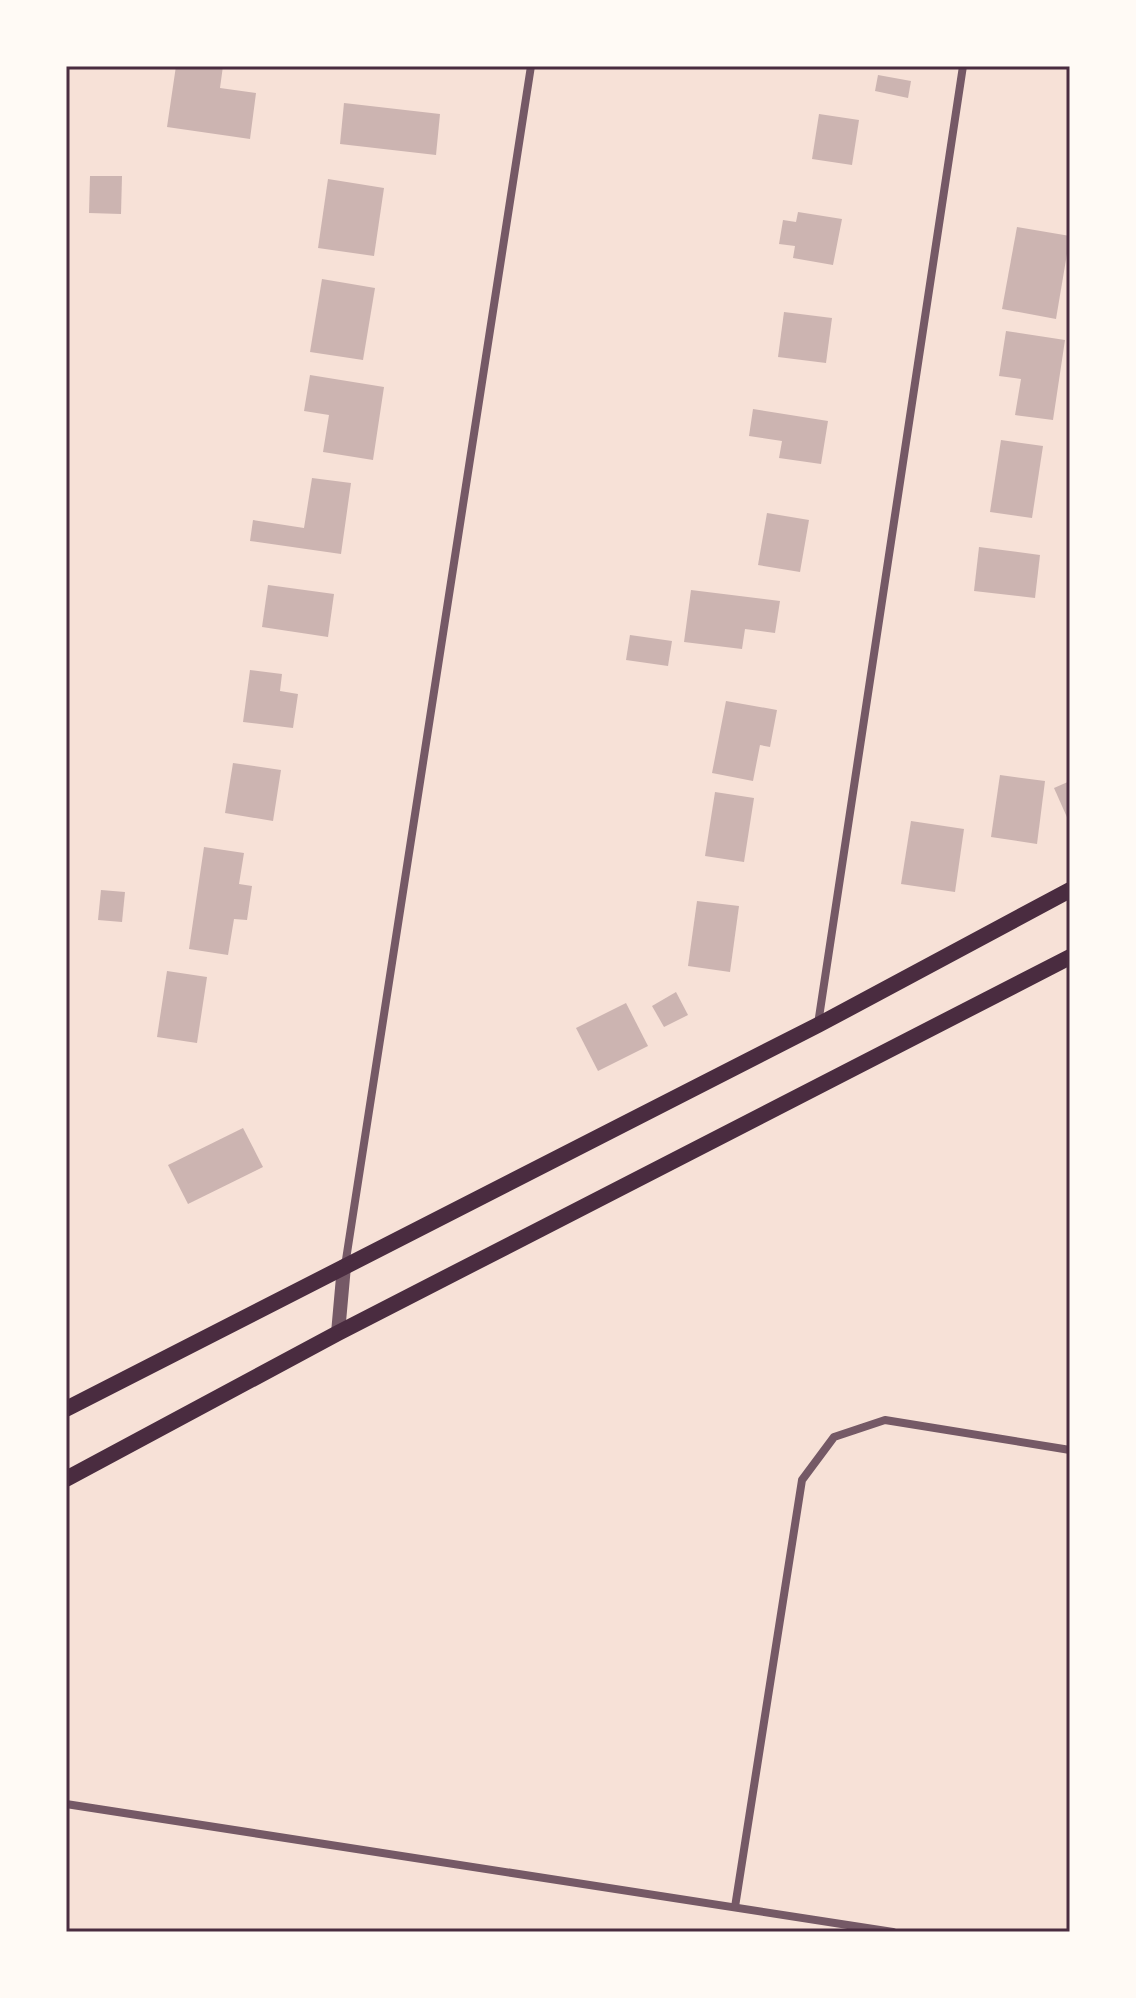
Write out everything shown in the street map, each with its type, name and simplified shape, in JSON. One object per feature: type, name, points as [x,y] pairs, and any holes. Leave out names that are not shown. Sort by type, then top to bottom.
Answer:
[{"type":"main road","points":[[66,1409],[818,1025],[1070,890]]},
{"type":"main road","points":[[66,1479],[338,1333],[1070,957]]},
{"type":"street","points":[[338,1333],[344,1266],[531,66]]},
{"type":"street","points":[[818,1025],[963,66]]},
{"type":"street","points":[[735,1907],[802,1480],[834,1437],[885,1420],[1070,1450]]},
{"type":"street","points":[[66,1804],[893,1932]]},
{"type":"building","points":[[176,66],[223,66],[220,88],[256,93],[250,139],[167,127]]},
{"type":"building","points":[[878,75],[911,81],[908,98],[875,91]]},
{"type":"building","points":[[344,103],[440,114],[436,155],[340,144]]},
{"type":"building","points":[[819,114],[859,120],[852,165],[812,159]]},
{"type":"building","points":[[90,176],[122,176],[121,214],[89,213]]},
{"type":"building","points":[[328,179],[384,188],[374,256],[318,248]]},
{"type":"building","points":[[798,212],[842,219],[833,265],[793,258],[795,246],[779,244],[783,220],[796,222]]},
{"type":"building","points":[[1017,227],[1070,236],[1056,319],[1002,309]]},
{"type":"building","points":[[322,279],[375,288],[363,360],[310,352]]},
{"type":"building","points":[[784,312],[832,318],[826,363],[778,357]]},
{"type":"building","points":[[1006,331],[1065,340],[1053,420],[1015,415],[1021,379],[999,376]]},
{"type":"building","points":[[310,375],[384,387],[373,460],[323,452],[329,415],[304,411]]},
{"type":"building","points":[[753,409],[828,421],[821,464],[779,458],[782,441],[749,436]]},
{"type":"building","points":[[1001,440],[1043,446],[1032,518],[990,512]]},
{"type":"building","points":[[312,478],[351,483],[341,554],[250,541],[253,520],[304,528]]},
{"type":"building","points":[[767,513],[809,520],[800,572],[758,565]]},
{"type":"building","points":[[979,547],[1040,555],[1035,598],[974,591]]},
{"type":"building","points":[[268,585],[334,594],[328,637],[262,627]]},
{"type":"building","points":[[691,590],[780,601],[775,633],[745,629],[742,649],[684,642]]},
{"type":"building","points":[[630,635],[672,641],[668,666],[626,660]]},
{"type":"building","points":[[250,670],[282,674],[280,691],[298,694],[293,728],[243,722]]},
{"type":"building","points":[[726,701],[777,710],[770,747],[760,745],[753,781],[712,773]]},
{"type":"building","points":[[233,763],[281,770],[273,821],[225,813]]},
{"type":"building","points":[[1000,775],[1045,781],[1037,844],[991,837]]},
{"type":"building","points":[[1070,781],[1070,824],[1054,788]]},
{"type":"building","points":[[715,792],[754,798],[744,862],[705,856]]},
{"type":"building","points":[[911,821],[964,829],[955,892],[901,884]]},
{"type":"building","points":[[204,847],[244,853],[239,884],[252,886],[247,920],[234,919],[228,955],[189,949]]},
{"type":"building","points":[[101,890],[125,892],[122,922],[98,920]]},
{"type":"building","points":[[697,901],[739,906],[730,972],[688,966]]},
{"type":"building","points":[[167,971],[207,977],[197,1043],[157,1037]]},
{"type":"building","points":[[676,992],[688,1015],[664,1027],[652,1006]]},
{"type":"building","points":[[626,1003],[648,1046],[598,1071],[576,1028]]},
{"type":"building","points":[[243,1128],[263,1167],[188,1204],[168,1165]]}]
